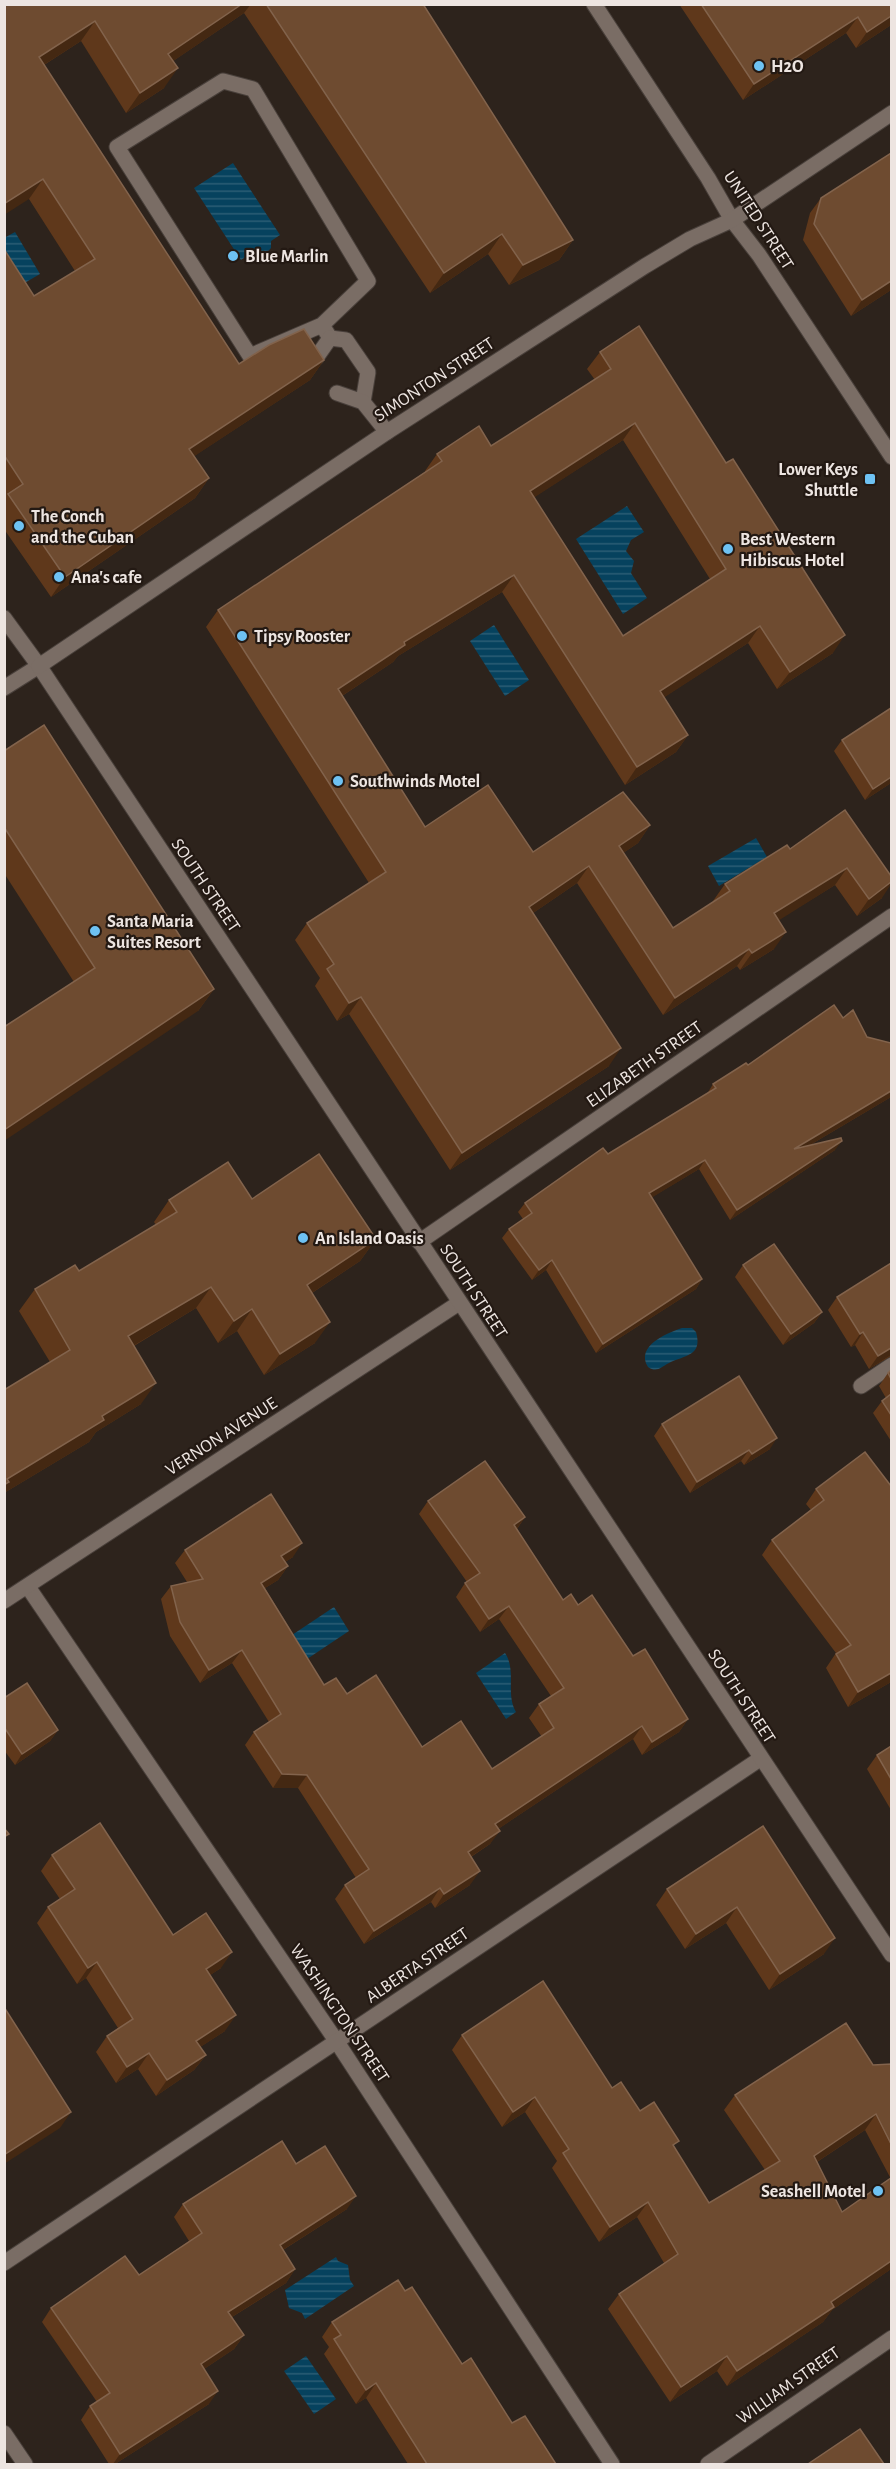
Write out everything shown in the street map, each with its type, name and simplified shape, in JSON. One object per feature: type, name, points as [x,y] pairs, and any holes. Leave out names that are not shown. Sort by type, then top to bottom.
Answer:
[{"type":"street","name":"UNITED STREET","points":[[594,4],[708,178],[732,220],[759,255],[891,457]]},
{"type":"street","points":[[316,358],[326,332],[368,281],[253,89],[223,81],[117,147],[250,356],[326,332],[346,340],[368,372],[363,402]]},
{"type":"street","name":"SIMONTON STREET","points":[[4,688],[387,432],[645,266],[690,239],[732,220],[891,113]]},
{"type":"street","points":[[337,393],[363,402],[387,432]]},
{"type":"street","name":"SOUTH STREET","points":[[4,618],[39,666],[891,1955]]},
{"type":"street","name":"ELIZABETH STREET","points":[[418,1242],[891,916]]},
{"type":"street","name":"VERNON AVENUE","points":[[4,1601],[459,1303]]},
{"type":"street","points":[[861,1386],[891,1365]]},
{"type":"street","name":"WASHINGTON STREET","points":[[28,1587],[337,2042],[612,2464]]},
{"type":"street","name":"ALBERTA STREET","points":[[4,2263],[760,1759]]},
{"type":"street","name":"WILLIAM STREET","points":[[708,2464],[891,2338]]},
{"type":"street","points":[[4,2433],[25,2464]]},
{"type":"water","points":[[233,163],[280,235],[271,241],[271,248],[264,256],[255,257],[250,254],[241,260],[194,188]]},
{"type":"water","points":[[15,232],[40,274],[21,285],[5,256],[4,238]]},
{"type":"water","points":[[627,506],[644,532],[631,540],[626,551],[634,561],[631,573],[647,598],[623,614],[576,539]]},
{"type":"water","points":[[494,625],[529,680],[505,696],[470,641]]},
{"type":"water","points":[[756,838],[767,857],[719,886],[708,866]]},
{"type":"water","points":[[682,1328],[692,1328],[696,1332],[698,1340],[695,1350],[659,1369],[648,1367],[645,1360],[649,1347],[661,1337]]},
{"type":"water","points":[[334,1607],[349,1631],[295,1667],[280,1643]]},
{"type":"water","points":[[505,1653],[510,1667],[511,1697],[516,1712],[506,1719],[476,1673]]},
{"type":"water","points":[[336,2257],[338,2261],[348,2265],[350,2280],[354,2286],[305,2319],[302,2313],[289,2308],[285,2290]]},
{"type":"water","points":[[306,2356],[336,2399],[314,2414],[284,2371]]},
{"type":"building","points":[[4,4],[242,4],[168,54],[178,68],[140,93],[95,21],[39,57],[239,364],[269,345],[304,329],[324,360],[189,449],[209,478],[65,577],[8,494],[23,484],[4,455],[4,249],[34,296],[95,259],[43,179],[4,204]]},
{"type":"building","points":[[266,4],[423,4],[573,240],[523,265],[502,234],[444,273]]},
{"type":"building","name":"H2O","points":[[701,4],[891,4],[891,16],[867,32],[858,17],[754,84]]},
{"type":"building","points":[[891,153],[891,281],[862,300],[814,224],[821,198]]},
{"type":"building","points":[[639,326],[726,463],[733,459],[845,635],[790,672],[760,626],[660,691],[688,735],[637,767],[514,575],[404,642],[405,645],[338,689],[425,827],[488,785],[533,852],[623,792],[650,825],[619,846],[673,928],[730,891],[725,884],[787,845],[790,849],[845,810],[891,876],[891,882],[869,899],[847,868],[774,913],[786,932],[752,953],[749,949],[675,998],[589,866],[529,907],[621,1048],[462,1153],[361,997],[349,1003],[327,969],[334,964],[307,923],[386,872],[218,610],[442,461],[437,454],[479,426],[491,446],[611,369],[600,352]],"holes":[[[635,423],[726,569],[623,636],[530,491]]]},
{"type":"building","points":[[891,708],[891,777],[873,789],[842,740]]},
{"type":"building","name":"Santa Maria Suites Resort","points":[[44,725],[214,989],[4,1130],[4,1027],[95,968],[4,827],[4,751]]},
{"type":"building","points":[[834,1005],[843,1018],[853,1010],[867,1037],[891,1043],[891,1091],[794,1149],[841,1138],[842,1141],[737,1210],[705,1160],[649,1193],[702,1279],[603,1344],[552,1260],[539,1270],[509,1229],[532,1213],[525,1203],[603,1148],[608,1154],[716,1088],[713,1084],[746,1063],[748,1065]]},
{"type":"building","points":[[319,1154],[376,1239],[307,1285],[330,1322],[280,1354],[252,1309],[234,1321],[211,1287],[128,1336],[156,1383],[102,1416],[104,1420],[7,1479],[9,1482],[4,1485],[4,1390],[70,1350],[35,1289],[75,1265],[79,1271],[177,1212],[169,1200],[228,1162],[252,1199]]},
{"type":"building","points":[[774,1244],[822,1312],[791,1334],[743,1265]]},
{"type":"building","points":[[891,1263],[891,1348],[878,1356],[863,1332],[860,1334],[837,1297]]},
{"type":"building","points":[[739,1376],[777,1438],[752,1454],[749,1450],[697,1482],[662,1424]]},
{"type":"building","points":[[891,1394],[891,1415],[882,1401]]},
{"type":"building","points":[[865,1452],[891,1486],[891,1673],[858,1692],[836,1654],[851,1645],[772,1540],[824,1500],[816,1489]]},
{"type":"building","points":[[485,1461],[525,1517],[514,1525],[563,1600],[571,1594],[578,1605],[592,1595],[633,1656],[645,1649],[688,1719],[652,1742],[642,1726],[495,1824],[500,1831],[468,1852],[480,1871],[444,1894],[440,1888],[374,1931],[345,1885],[369,1869],[307,1775],[282,1774],[254,1732],[281,1714],[242,1650],[209,1670],[180,1622],[171,1586],[203,1579],[185,1550],[271,1494],[302,1543],[281,1556],[288,1566],[261,1583],[324,1685],[336,1678],[347,1694],[376,1675],[422,1747],[461,1721],[492,1769],[554,1728],[539,1704],[564,1688],[509,1606],[489,1619],[465,1583],[480,1573],[428,1501]]},
{"type":"building","points":[[27,1683],[58,1730],[22,1754],[4,1727],[4,1698]]},
{"type":"building","points":[[891,1746],[891,1779],[877,1755]]},
{"type":"building","points":[[100,1823],[173,1935],[206,1913],[232,1952],[206,1969],[236,2015],[196,2041],[206,2055],[167,2080],[149,2053],[127,2067],[107,2036],[133,2019],[97,1962],[88,1968],[48,1907],[75,1889],[52,1855]]},
{"type":"building","points":[[763,1826],[835,1938],[780,1974],[737,1907],[696,1934],[667,1889]]},
{"type":"building","points":[[543,1981],[612,2088],[621,2082],[640,2111],[654,2102],[679,2141],[673,2145],[709,2203],[780,2161],[735,2095],[846,2023],[873,2065],[891,2064],[891,2144],[876,2114],[814,2156],[842,2212],[891,2178],[891,2261],[831,2302],[834,2307],[737,2371],[727,2356],[681,2387],[619,2294],[678,2254],[648,2202],[610,2227],[563,2153],[569,2149],[535,2097],[513,2112],[462,2035]]},
{"type":"building","points":[[4,2007],[71,2112],[4,2155]]},
{"type":"building","points":[[282,2141],[296,2164],[325,2146],[356,2196],[280,2245],[295,2269],[228,2312],[244,2335],[201,2364],[218,2391],[120,2454],[90,2406],[110,2393],[51,2308],[125,2256],[139,2275],[202,2233],[183,2204]]},
{"type":"building","points":[[398,2280],[405,2291],[412,2287],[462,2364],[471,2358],[512,2423],[525,2416],[556,2464],[427,2464],[376,2383],[366,2390],[334,2339],[341,2335],[332,2322]]},
{"type":"building","points":[[860,2429],[884,2464],[808,2464]]},
{"type":"place","name":"H2O","points":[[759,66]]},
{"type":"place","name":"Blue Marlin","points":[[233,256]]},
{"type":"place","name":"Lower Keys Shuttle","points":[[870,479]]},
{"type":"place","name":"The Conch and the Cuban","points":[[19,526]]},
{"type":"place","name":"Best Western Hibiscus Hotel","points":[[728,549]]},
{"type":"place","name":"Ana's cafe","points":[[59,577]]},
{"type":"place","name":"Tipsy Rooster","points":[[242,636]]},
{"type":"place","name":"Southwinds Motel","points":[[338,781]]},
{"type":"place","name":"Santa Maria Suites Resort","points":[[95,931]]},
{"type":"place","name":"An Island Oasis","points":[[303,1238]]},
{"type":"place","name":"Seashell Motel","points":[[878,2191]]}]
